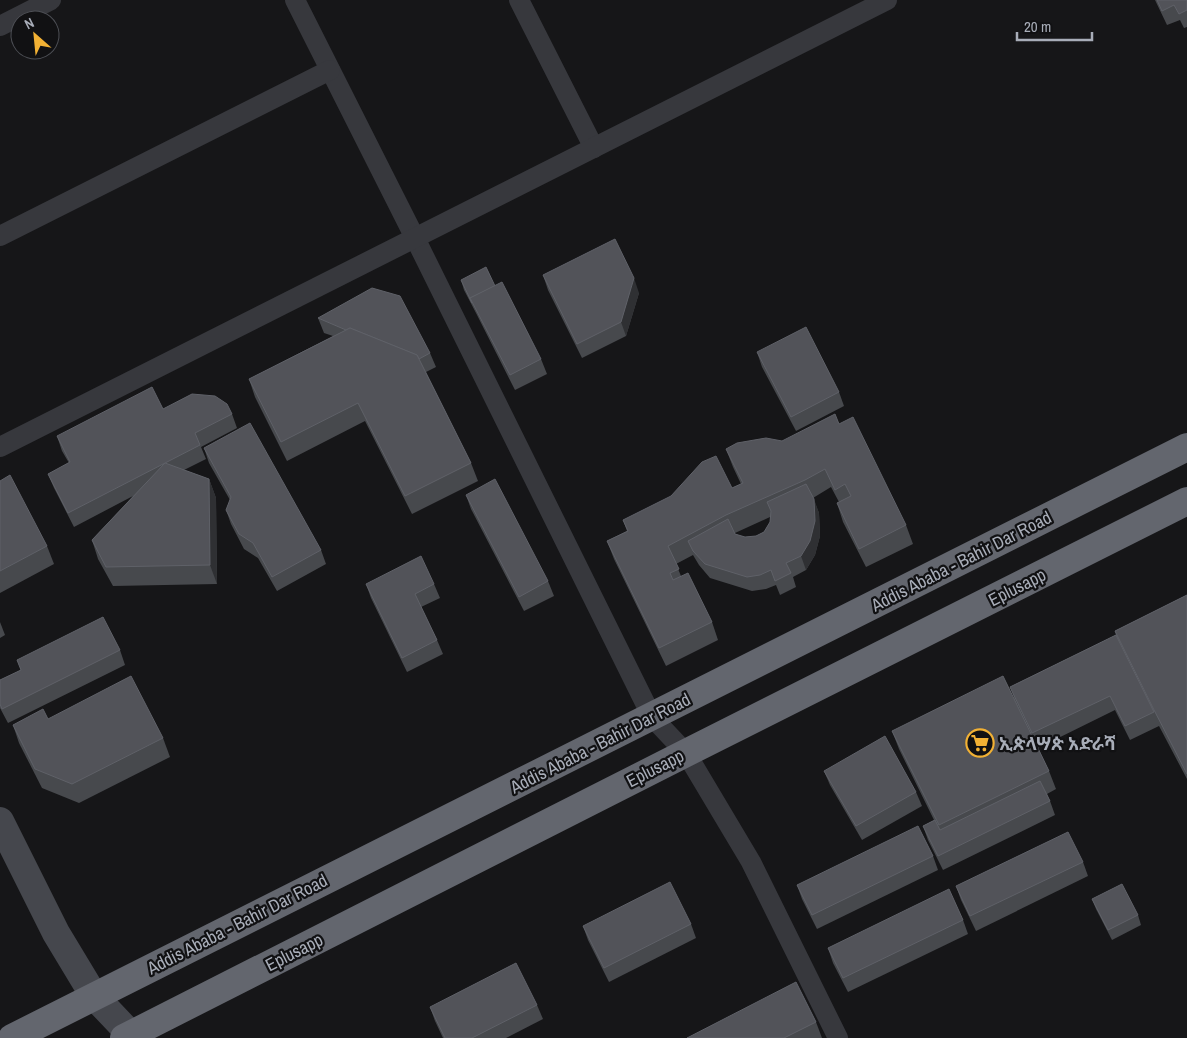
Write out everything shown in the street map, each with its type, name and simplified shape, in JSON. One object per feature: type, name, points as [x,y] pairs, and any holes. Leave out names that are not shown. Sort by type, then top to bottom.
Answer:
[{"type":"highway","name":"Addis Ababa - Bahir Dar Road","points":[[12,1038],[1187,447]]},
{"type":"highway","name":"Eplusapp","points":[[130,1037],[686,753],[1187,501]]},
{"type":"street","points":[[0,26],[51,0]]},
{"type":"street","points":[[295,0],[652,717],[686,753],[751,862],[838,1038]]},
{"type":"street","points":[[519,0],[594,148]]},
{"type":"street","points":[[0,447],[887,0]]},
{"type":"street","points":[[0,236],[330,70]]},
{"type":"street","points":[[0,821],[56,933],[94,996],[130,1037]]},
{"type":"building","points":[[1157,0],[1187,0],[1187,10],[1179,14],[1174,5],[1162,11]]},
{"type":"building","points":[[615,239],[634,278],[621,322],[577,344],[543,275]]},
{"type":"building","points":[[486,267],[495,286],[470,298],[472,303],[461,280]]},
{"type":"building","points":[[502,282],[541,359],[510,375],[470,298]]},
{"type":"building","points":[[372,288],[400,296],[430,353],[419,359],[417,355],[350,328],[346,330],[318,318]]},
{"type":"building","points":[[806,327],[839,392],[791,417],[757,352]]},
{"type":"building","points":[[350,328],[417,355],[471,463],[405,496],[358,403],[281,442],[249,379]]},
{"type":"building","points":[[152,387],[163,409],[192,394],[215,396],[227,404],[232,414],[195,433],[200,445],[68,513],[48,474],[70,462],[57,436]]},
{"type":"building","points":[[835,414],[839,424],[853,417],[906,525],[859,549],[837,503],[851,496],[845,484],[835,490],[825,469],[805,480],[726,515],[668,546],[679,569],[670,573],[673,580],[688,573],[712,622],[659,648],[607,541],[628,531],[623,520],[671,496],[702,462],[716,456],[732,488],[743,483],[726,449],[737,443],[766,438],[782,441]]},
{"type":"building","points":[[250,423],[321,550],[272,577],[253,543],[239,534],[226,510],[231,497],[204,448]]},
{"type":"building","points":[[165,463],[209,479],[210,565],[106,567],[92,540]]},
{"type":"building","points":[[10,475],[47,546],[0,571],[0,481]]},
{"type":"building","points":[[495,479],[548,581],[519,597],[466,495]]},
{"type":"building","points":[[806,484],[814,499],[815,521],[810,541],[801,556],[786,563],[791,573],[775,581],[771,570],[760,575],[747,577],[705,564],[693,551],[688,541],[728,519],[735,534],[745,537],[756,536],[764,532],[770,522],[771,511],[767,502]]},
{"type":"building","points":[[421,556],[434,584],[415,594],[437,640],[402,658],[366,584]]},
{"type":"building","points":[[1187,595],[1187,774],[1115,631]]},
{"type":"building","points":[[103,617],[120,650],[2,709],[0,704],[0,680],[21,670],[17,660]]},
{"type":"building","points":[[1116,635],[1154,712],[1125,726],[1110,696],[1032,733],[1010,687]]},
{"type":"building","points":[[131,676],[163,738],[72,784],[35,769],[13,725],[43,709],[48,719]]},
{"type":"building","points":[[1003,676],[1049,771],[939,825],[892,731]]},
{"type":"building","points":[[885,736],[916,792],[856,826],[824,771]]},
{"type":"building","points":[[1040,781],[1050,801],[938,856],[923,826],[935,820],[940,830]]},
{"type":"building","points":[[918,826],[933,856],[812,915],[797,885]]},
{"type":"building","points":[[1068,832],[1083,862],[970,916],[956,886]]},
{"type":"building","points":[[670,882],[691,924],[604,968],[583,926]]},
{"type":"building","points":[[1122,884],[1138,915],[1108,930],[1092,899]]},
{"type":"building","points":[[949,889],[963,920],[843,978],[828,948]]},
{"type":"building","points":[[516,963],[537,1005],[472,1038],[445,1038],[430,1007]]},
{"type":"building","points":[[796,982],[816,1022],[784,1038],[687,1038]]},
{"type":"place","name":"ኢጵላሣጵ አድራሻ","points":[[980,743]]}]
